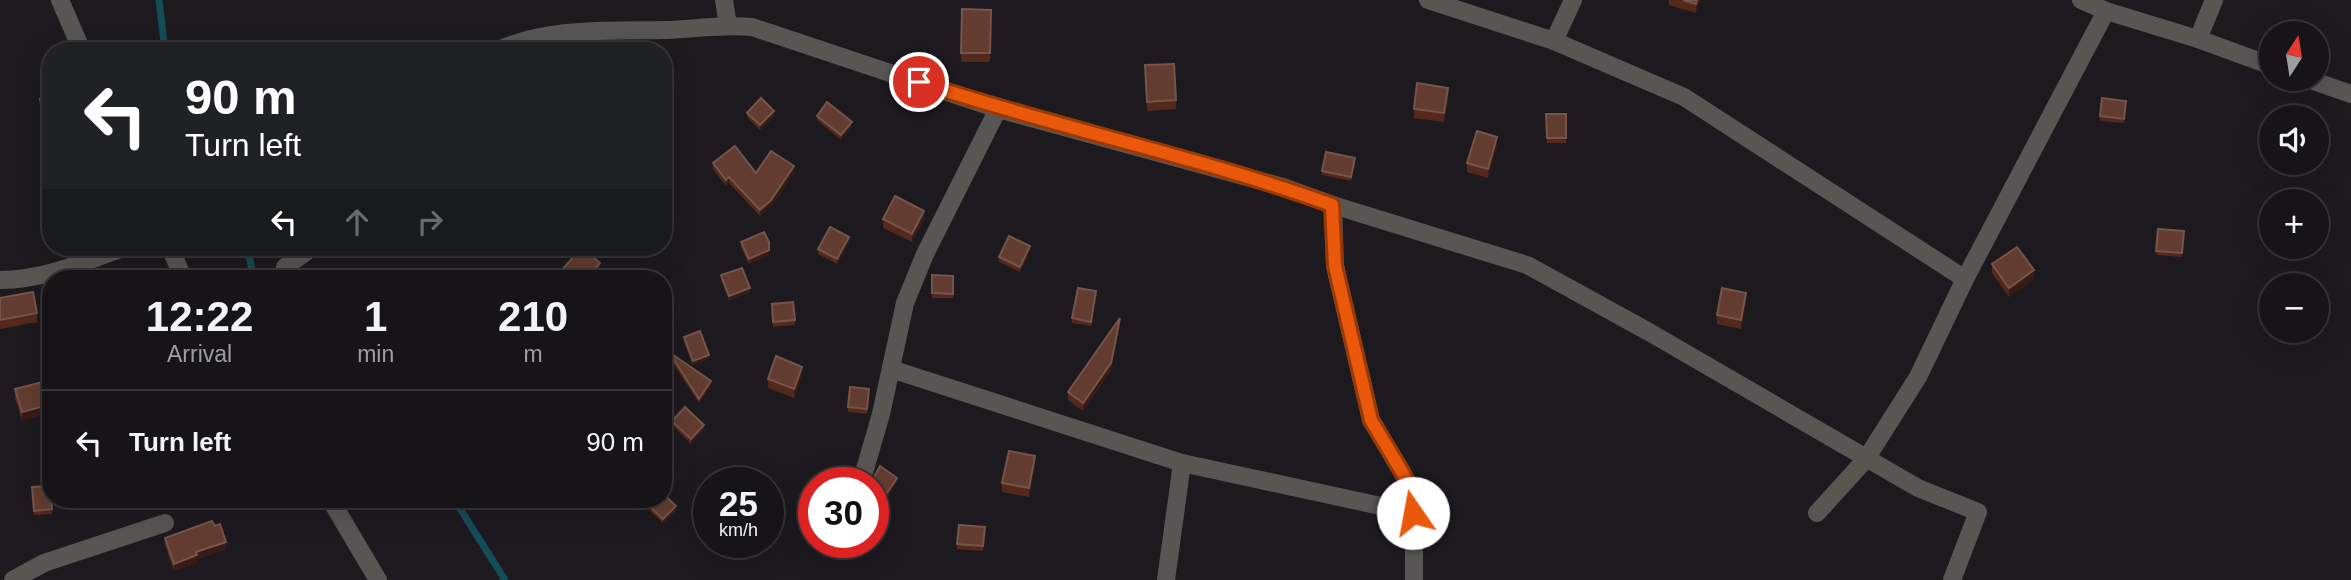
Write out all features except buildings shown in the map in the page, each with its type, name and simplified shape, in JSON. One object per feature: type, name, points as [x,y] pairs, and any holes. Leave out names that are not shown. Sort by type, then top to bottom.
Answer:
[{"type":"street","points":[[60,0],[78,42]]},
{"type":"street","points":[[724,0],[728,24]]},
{"type":"street","points":[[1427,0],[1554,41],[1684,97],[1965,279]]},
{"type":"street","points":[[1554,41],[1573,0]]},
{"type":"street","points":[[2081,0],[2259,61]]},
{"type":"street","points":[[2198,39],[2214,0]]},
{"type":"street","points":[[1816,513],[1866,459],[1918,377],[1965,279],[2106,10]]},
{"type":"street","points":[[520,42],[577,31],[702,28],[728,24],[752,27],[998,109],[1270,184],[1527,265],[1685,352],[1918,488],[1978,512],[1952,580]]},
{"type":"street","points":[[2329,86],[2351,94]]},
{"type":"street","points":[[866,467],[881,414],[905,303],[925,254],[998,109]]},
{"type":"street","points":[[1332,205],[1335,266],[1371,420],[1414,496],[1414,580]]},
{"type":"street","points":[[59,270],[101,256]]},
{"type":"street","points":[[285,268],[301,256]]},
{"type":"street","points":[[0,281],[20,280],[42,274]]},
{"type":"street","points":[[891,369],[1182,463],[1413,513]]},
{"type":"street","points":[[1166,580],[1182,463]]},
{"type":"street","points":[[335,508],[378,580]]},
{"type":"street","points":[[13,580],[44,563],[165,523]]},
{"type":"waterway","points":[[159,0],[164,42]]},
{"type":"waterway","points":[[249,256],[252,270]]},
{"type":"waterway","points":[[460,508],[505,580]]},
{"type":"route","points":[[919,82],[998,109],[1283,187],[1332,205],[1335,266],[1371,420],[1414,496],[1413,513]]}]
